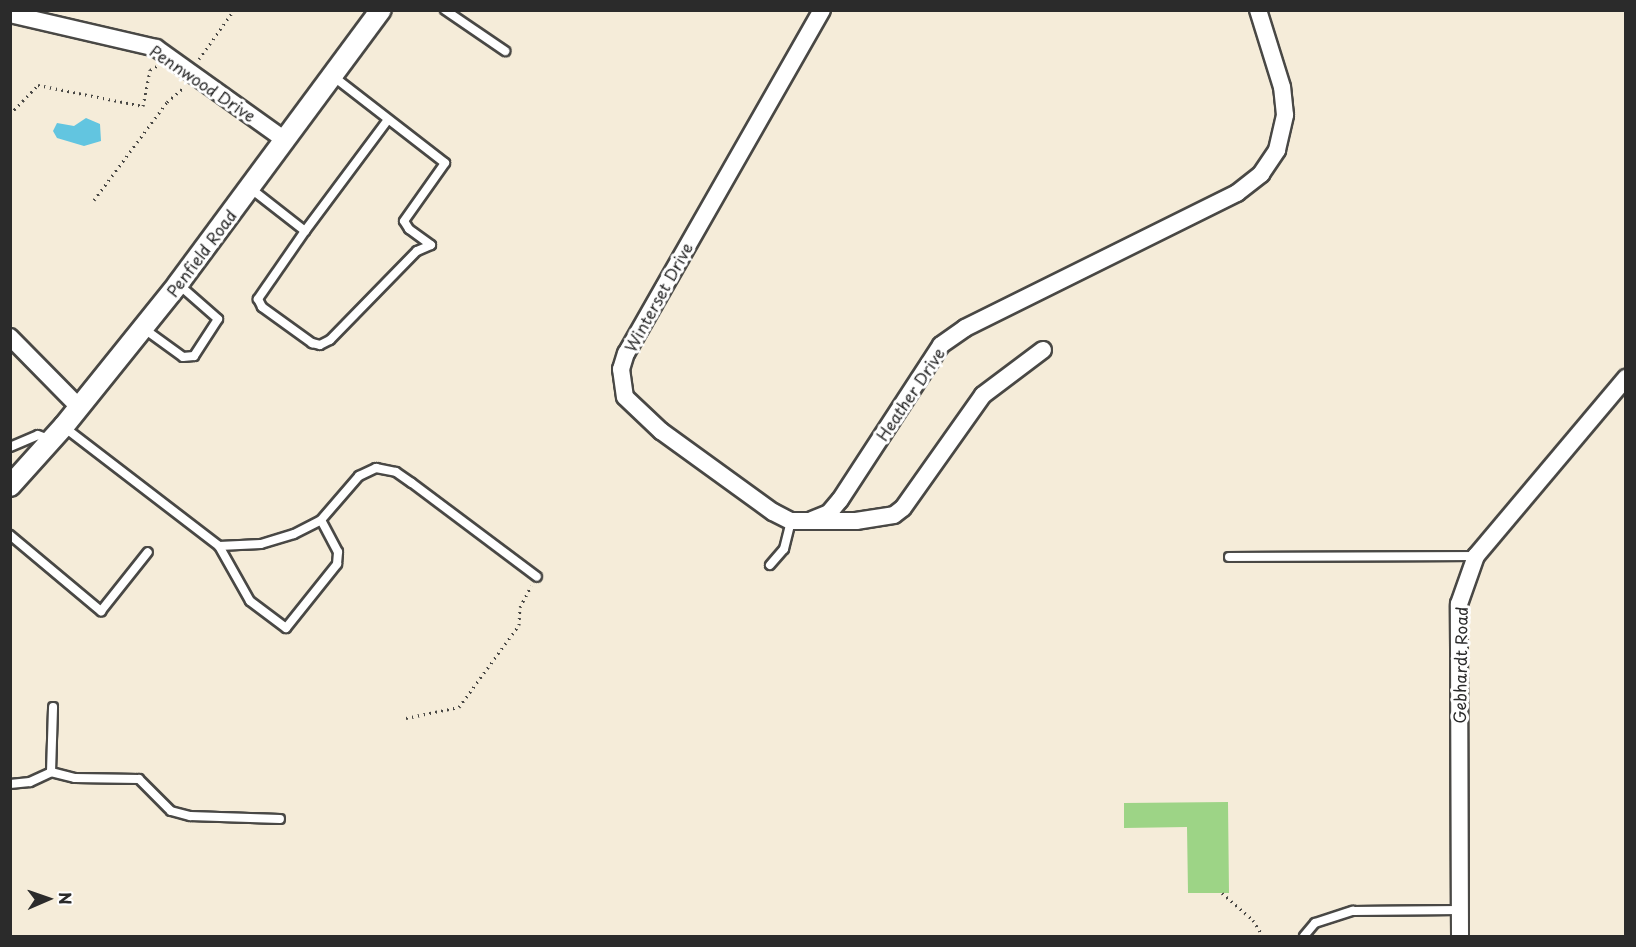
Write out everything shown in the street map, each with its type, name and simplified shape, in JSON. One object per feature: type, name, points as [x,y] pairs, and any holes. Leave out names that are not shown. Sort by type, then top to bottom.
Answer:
[{"type":"street","name":"Penfield Road","points":[[10,486],[58,433],[178,284],[381,10]]},
{"type":"street","name":"Winterset Drive","points":[[798,521],[773,512],[633,409],[625,397],[621,369],[632,343],[822,10]]},
{"type":"street","name":"Heather Drive","points":[[798,521],[829,513],[840,500],[941,345],[965,328],[1237,193],[1260,174],[1277,150],[1285,115],[1282,87],[1258,10]]},
{"type":"street","name":"Pennwood Drive","points":[[10,14],[143,43],[165,53],[285,140]]},
{"type":"street","points":[[10,337],[79,407]]},
{"type":"street","points":[[798,521],[856,521],[894,515],[926,480],[982,395],[1043,350]]},
{"type":"street","name":"Gebhardt Road","points":[[1460,936],[1460,604],[1476,556],[1626,378]]},
{"type":"lane","points":[[445,10],[506,51]]},
{"type":"lane","points":[[333,76],[387,121],[445,163],[404,221],[409,229],[431,246],[417,251],[320,345],[262,307],[258,299],[305,231],[387,121]]},
{"type":"lane","points":[[250,188],[305,231]]},
{"type":"lane","points":[[143,328],[183,357],[194,356],[218,319],[178,284]]},
{"type":"lane","points":[[10,447],[38,435],[58,433],[219,546],[250,601],[286,628],[337,564],[338,552],[321,520]]},
{"type":"lane","points":[[219,546],[261,544],[294,534],[321,520],[359,476],[376,468],[396,472],[537,577]]},
{"type":"lane","points":[[770,565],[784,549],[798,521]]},
{"type":"lane","points":[[10,536],[100,611],[148,552]]},
{"type":"lane","points":[[1229,557],[1476,556]]},
{"type":"lane","points":[[51,772],[53,707]]},
{"type":"lane","points":[[10,784],[30,782],[51,772],[75,778],[139,779],[171,811],[190,816],[280,819]]},
{"type":"lane","points":[[1304,936],[1315,923],[1353,910],[1459,910]]},
{"type":"path","points":[[196,63],[234,10]]},
{"type":"path","points":[[10,114],[38,85],[143,106],[150,70],[155,70],[165,53]]},
{"type":"path","points":[[94,200],[167,102],[186,84]]},
{"type":"path","points":[[406,718],[459,707],[519,625],[522,599],[537,577]]},
{"type":"path","points":[[1222,893],[1253,920],[1263,936]]},
{"type":"green space","points":[[1228,802],[1229,893],[1188,893],[1187,827],[1124,828],[1124,803]]},
{"type":"water","points":[[86,118],[100,124],[101,141],[84,146],[57,138],[53,131],[57,123],[74,126]]}]
